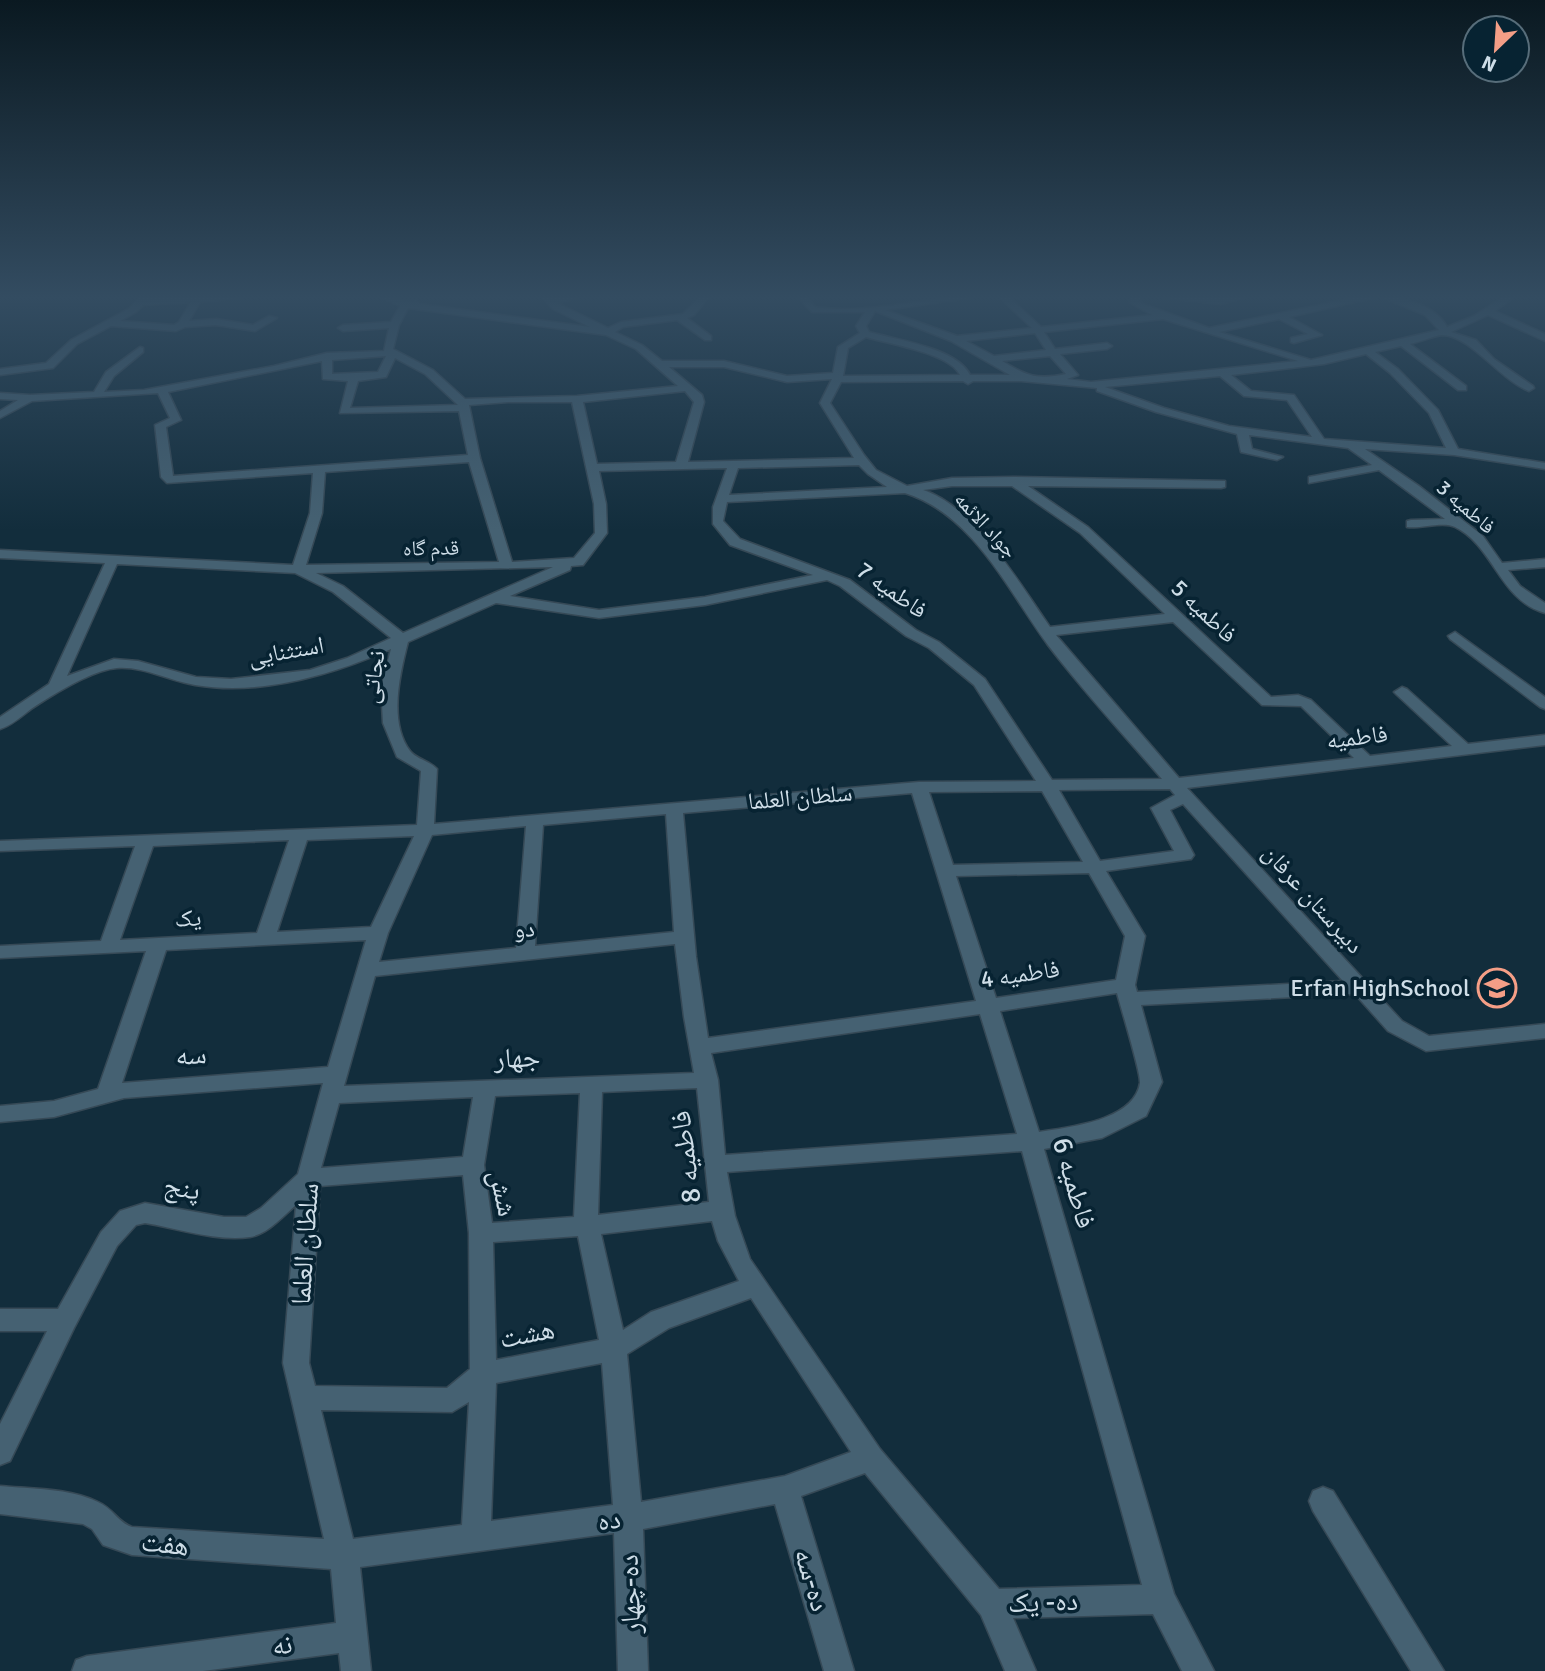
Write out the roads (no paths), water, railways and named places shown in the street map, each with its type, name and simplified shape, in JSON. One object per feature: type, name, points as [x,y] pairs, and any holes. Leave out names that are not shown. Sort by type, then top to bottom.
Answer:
[{"type":"street","points":[[97,395],[109,375]]},
{"type":"street","points":[[0,396],[30,398],[162,390],[235,375]]},
{"type":"street","points":[[327,375],[354,378],[382,375]]},
{"type":"street","points":[[432,375],[464,405],[474,458],[507,566]]},
{"type":"street","points":[[672,375],[699,402],[683,452],[682,464]]},
{"type":"street","points":[[770,375],[787,379],[1021,379],[1091,385],[1200,375]]},
{"type":"street","name":"جواد الائمه","points":[[838,375],[825,403],[861,461],[883,480],[946,506],[969,529],[990,552],[1045,632],[1180,790]]},
{"type":"street","points":[[965,375],[968,381]]},
{"type":"street","points":[[1016,375],[1021,379]]},
{"type":"street","points":[[1042,381],[1073,375]]},
{"type":"street","points":[[1224,375],[1248,394],[1290,397],[1321,443]]},
{"type":"street","points":[[1398,375],[1434,412],[1454,453]]},
{"type":"street","points":[[1445,375],[1462,388]]},
{"type":"street","points":[[1509,375],[1528,388]]},
{"type":"street","points":[[354,378],[344,411],[349,413],[464,405],[508,399],[577,399],[687,388]]},
{"type":"street","points":[[1091,385],[1160,410],[1242,431],[1321,443],[1454,453],[1545,466]]},
{"type":"street","points":[[162,390],[176,420],[160,425],[167,477],[171,480],[474,458]]},
{"type":"street","points":[[0,415],[30,398]]},
{"type":"street","points":[[577,399],[600,504],[601,533],[578,562]]},
{"type":"street","points":[[1242,431],[1247,452],[1277,457]]},
{"type":"street","name":"فاطمیه 3","points":[[1350,445],[1478,539],[1515,589],[1545,609]]},
{"type":"street","points":[[592,468],[861,461]]},
{"type":"street","name":"فاطمیه 7","points":[[734,463],[718,508],[717,521],[735,542],[845,583],[911,633],[934,645],[980,682],[1047,785]]},
{"type":"street","points":[[1313,480],[1382,466]]},
{"type":"street","points":[[319,471],[316,513],[298,569],[338,590],[401,639]]},
{"type":"street","name":"فاطمیه 5","points":[[1013,481],[1084,530],[1267,702],[1298,700],[1306,703],[1365,760]]},
{"type":"street","points":[[723,499],[909,489],[952,482],[1221,484]]},
{"type":"street","points":[[1411,524],[1457,522]]},
{"type":"street","name":"قدم گاه","points":[[2,558],[113,559],[298,569],[507,566],[578,562]]},
{"type":"street","points":[[55,686],[113,559]]},
{"type":"street","name":"استثنایی","points":[[0,724],[55,686],[114,663],[138,665],[195,681],[231,684],[312,674],[352,661],[578,562]]},
{"type":"street","points":[[1499,567],[1545,563]]},
{"type":"street","points":[[492,598],[598,614],[705,601],[828,575]]},
{"type":"street","points":[[1045,632],[1176,617]]},
{"type":"street","points":[[1455,636],[1545,704]]},
{"type":"street","name":"نجاتی","points":[[401,639],[389,687],[391,723],[404,754],[429,769],[425,830]]},
{"type":"street","points":[[1402,692],[1464,749]]},
{"type":"street","name":"فاطمیه","points":[[1180,790],[1365,760],[1545,740]]},
{"type":"street","points":[[717,1164],[1031,1142],[1094,1132],[1138,1110],[1151,1082],[1128,992],[1135,936],[1047,785]]},
{"type":"street","name":"سلطان العلما","points":[[0,846],[425,830],[919,787],[1047,785],[1180,790]]},
{"type":"street","name":"فاطمیه 6","points":[[919,787],[1031,1142],[1161,1599]]},
{"type":"street","points":[[946,872],[1095,867],[1185,855],[1160,808],[1180,790]]},
{"type":"street","name":"دبیرستان عرفان","points":[[1180,790],[1395,1026],[1426,1044],[1545,1031]]},
{"type":"street","name":"فاطمیه 8","points":[[674,808],[684,937],[699,1047],[707,1080],[722,1210],[740,1268],[756,1286],[870,1458]]},
{"type":"street","points":[[525,954],[535,820]]},
{"type":"street","name":"سلطان العلما","points":[[356,1671],[343,1555],[296,1363],[310,1165],[378,933],[425,830]]},
{"type":"street","points":[[265,939],[300,835]]},
{"type":"street","points":[[108,947],[146,840]]},
{"type":"street","name":"یک","points":[[0,952],[378,933]]},
{"type":"street","name":"دو","points":[[368,970],[684,937]]},
{"type":"street","points":[[108,1092],[158,944]]},
{"type":"street","name":"فاطمیه 4","points":[[699,1047],[988,1005],[1128,992],[1360,987]]},
{"type":"street","name":"جهار","points":[[333,1085],[485,1089],[707,1080]]},
{"type":"street","name":"سه","points":[[0,1115],[54,1109],[108,1092],[333,1085]]},
{"type":"street","name":"ده-چهار","points":[[591,1085],[587,1226],[614,1349],[628,1518],[633,1671]]},
{"type":"street","points":[[472,1165],[485,1089]]},
{"type":"street","name":"شش","points":[[309,1178],[472,1165],[481,1233],[587,1226],[722,1210]]},
{"type":"street","name":"پنج","points":[[0,1452],[65,1320],[109,1239],[128,1218],[145,1213],[224,1227],[250,1227],[269,1215],[309,1178]]},
{"type":"street","points":[[476,1538],[483,1374],[481,1233]]},
{"type":"street","name":"هشت","points":[[305,1398],[452,1400],[483,1374],[614,1349],[660,1320],[756,1286]]},
{"type":"street","points":[[0,1320],[65,1320]]},
{"type":"street","name":"ده- یک","points":[[870,1458],[992,1604],[1161,1599]]},
{"type":"street","name":"ده","points":[[343,1555],[676,1511],[785,1489],[870,1458]]},
{"type":"street","name":"ده-سه","points":[[785,1489],[839,1671]]},
{"type":"street","name":"هفت","points":[[0,1500],[57,1504],[88,1511],[102,1519],[113,1535],[132,1541],[343,1555]]},
{"type":"street","points":[[1323,1501],[1429,1671]]},
{"type":"street","points":[[1161,1599],[1199,1671]]},
{"type":"street","points":[[992,1604],[1021,1671]]},
{"type":"street","name":"نه","points":[[87,1671],[353,1636]]},
{"type":"place","name":"Erfan HighSchool","points":[[1497,988]]}]
